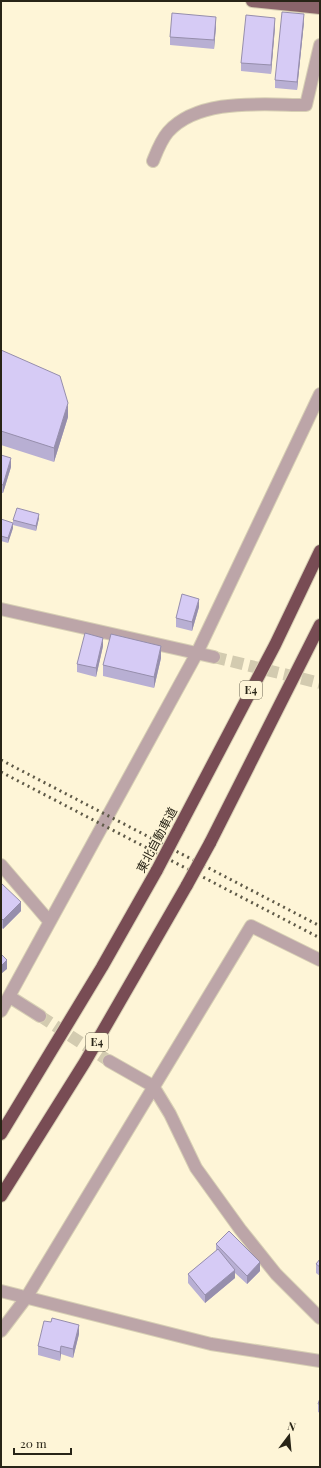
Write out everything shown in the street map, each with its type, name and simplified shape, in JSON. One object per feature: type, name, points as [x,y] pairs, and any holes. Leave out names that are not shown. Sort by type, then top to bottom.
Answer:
[{"type":"highway","name":"東北自動車道","points":[[1,1134],[102,967],[157,870],[275,644],[320,551]]},
{"type":"highway","name":"E4","points":[[1,1196],[85,1062],[187,885],[210,843],[320,625]]},
{"type":"main road","points":[[252,1],[320,8]]},
{"type":"street","points":[[153,161],[159,146],[168,131],[186,118],[206,109],[233,106],[306,105],[320,45]]},
{"type":"street","points":[[1,1010],[197,653],[320,394]]},
{"type":"street","points":[[1,609],[214,657]]},
{"type":"street","points":[[1,865],[49,921]]},
{"type":"street","points":[[1,1331],[26,1298],[251,926],[320,960]]},
{"type":"street","points":[[10,996],[40,1016]]},
{"type":"street","points":[[109,1061],[153,1086],[170,1114],[196,1168],[240,1229],[276,1274],[320,1318]]},
{"type":"street","points":[[1,1292],[211,1344],[320,1361]]},
{"type":"building","points":[[282,12],[304,14],[297,82],[275,80]]},
{"type":"building","points":[[172,13],[216,17],[214,40],[170,37]]},
{"type":"building","points":[[246,15],[275,18],[271,65],[241,63]]},
{"type":"building","points":[[1,350],[60,376],[68,403],[54,448],[1,431]]},
{"type":"building","points":[[1,455],[11,458],[3,485],[1,484]]},
{"type":"building","points":[[17,508],[39,514],[36,526],[13,520]]},
{"type":"building","points":[[1,519],[13,523],[8,538],[1,536]]},
{"type":"building","points":[[182,594],[199,599],[192,622],[176,618]]},
{"type":"building","points":[[85,633],[103,638],[96,668],[77,664]]},
{"type":"building","points":[[111,634],[161,646],[154,677],[103,665]]},
{"type":"building","points":[[1,883],[21,902],[3,920],[1,918]]},
{"type":"building","points":[[1,954],[7,960],[1,966]]},
{"type":"building","points":[[229,1231],[260,1262],[247,1276],[216,1244]]},
{"type":"building","points":[[218,1249],[235,1270],[205,1295],[188,1274]]},
{"type":"building","points":[[320,1259],[320,1267],[316,1264]]},
{"type":"building","points":[[52,1318],[79,1325],[73,1349],[61,1346],[60,1352],[38,1346],[44,1321],[51,1322]]},
{"type":"tunnel","points":[[214,657],[320,683]]},
{"type":"tunnel","points":[[40,1016],[109,1061]]},
{"type":"railway","points":[[1,760],[320,926]]},
{"type":"railway","points":[[1,772],[320,938]]}]
